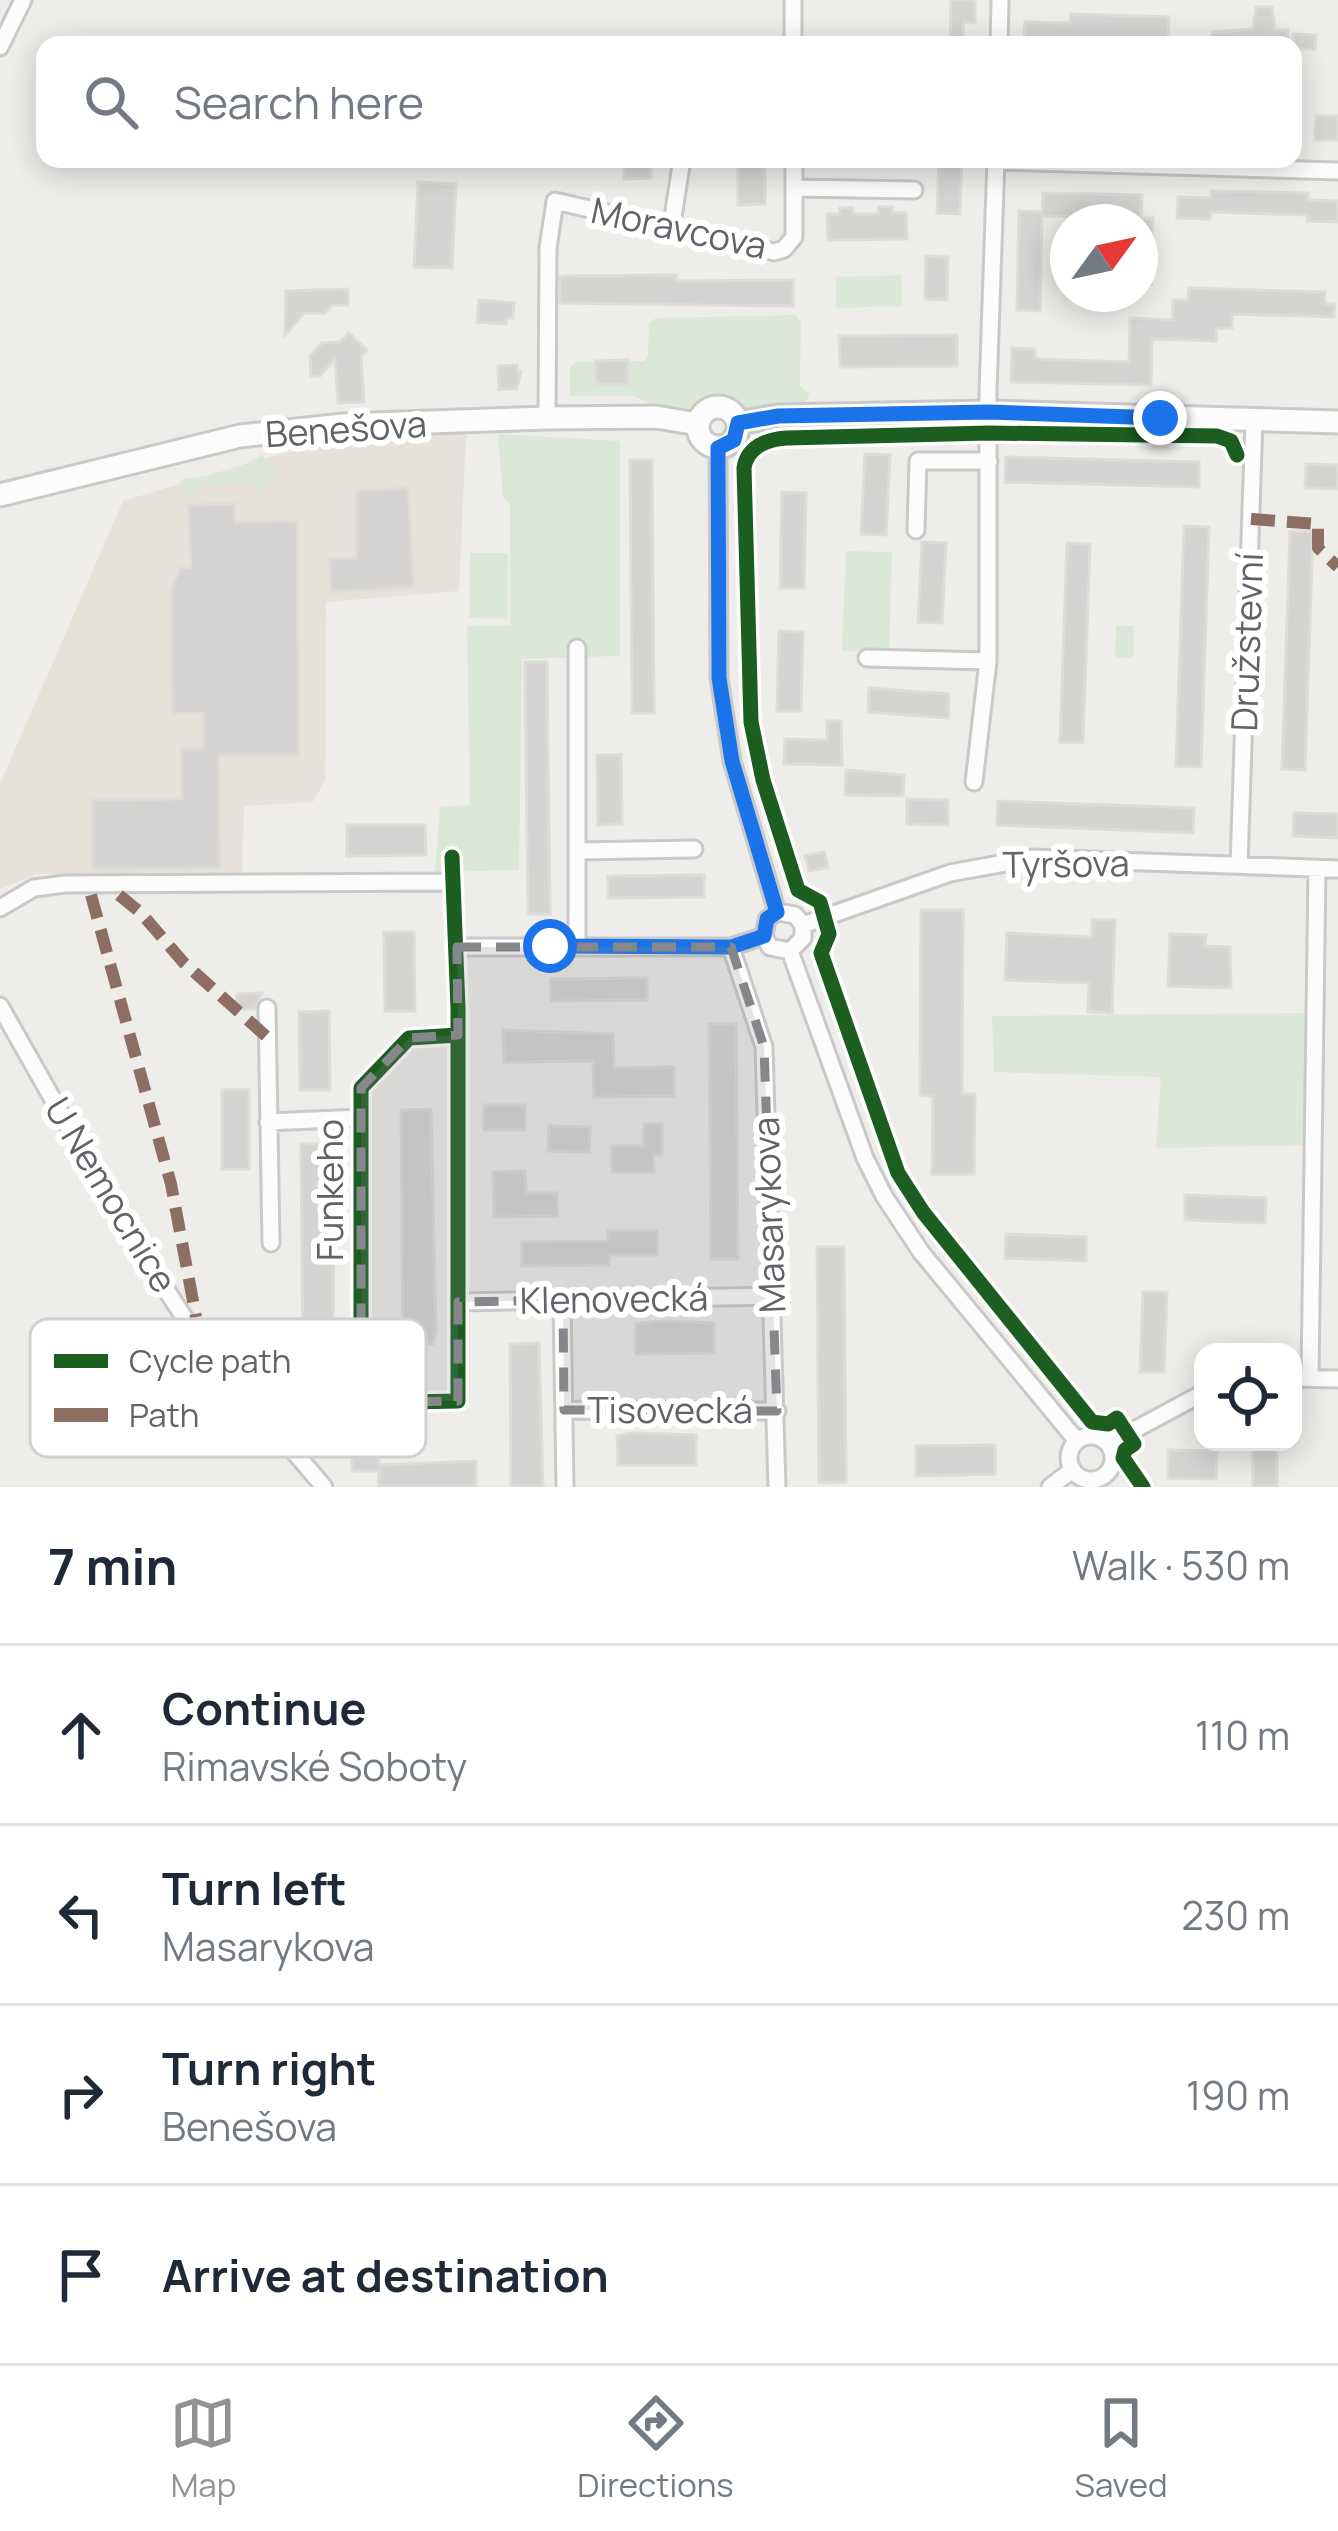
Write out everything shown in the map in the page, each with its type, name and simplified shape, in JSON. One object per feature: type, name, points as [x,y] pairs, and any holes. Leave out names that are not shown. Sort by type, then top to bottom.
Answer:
[{"type":"street","points":[[0,47],[23,0]]},
{"type":"street","points":[[793,0],[793,36]]},
{"type":"street","points":[[998,36],[1000,0]]},
{"type":"street","points":[[671,230],[681,168]]},
{"type":"street","name":"Moravcova","points":[[547,418],[548,248],[555,201],[774,252],[794,237],[794,168]]},
{"type":"street","points":[[974,782],[988,661],[996,168]]},
{"type":"street","points":[[1245,168],[1338,171]]},
{"type":"street","points":[[794,188],[914,190]]},
{"type":"street","name":"Benešova","points":[[0,495],[240,436],[343,425],[547,418],[667,418],[698,424],[707,410],[718,406],[728,409],[738,423],[778,416],[989,412],[1338,422]]},
{"type":"street","name":"Družstevní","points":[[1239,865],[1254,420]]},
{"type":"street","points":[[718,448],[734,440],[738,423]]},
{"type":"street","points":[[698,424],[703,440],[718,448]]},
{"type":"street","points":[[718,448],[719,678],[732,761],[777,912]]},
{"type":"street","points":[[916,530],[918,461],[989,461]]},
{"type":"street","points":[[577,648],[578,947]]},
{"type":"street","points":[[867,658],[988,661]]},
{"type":"street","points":[[578,851],[694,849]]},
{"type":"street","points":[[452,856],[457,947],[458,1302]]},
{"type":"street","name":"Tyršova","points":[[803,925],[950,873],[1033,858],[1338,869]]},
{"type":"street","points":[[1317,868],[1302,1377],[1338,1379]]},
{"type":"street","points":[[0,908],[34,888],[65,884],[452,882]]},
{"type":"street","points":[[777,912],[795,915],[803,925],[803,938],[790,951],[770,947],[764,936],[767,919],[777,912]]},
{"type":"street","points":[[457,947],[731,947],[764,936]]},
{"type":"street","name":"Masarykova","points":[[731,947],[764,1047],[777,1487]]},
{"type":"street","points":[[790,951],[865,1158],[884,1196],[921,1252],[1077,1441]]},
{"type":"street","name":"U Nemocnice","points":[[0,1006],[120,1218],[185,1319]]},
{"type":"street","points":[[267,1008],[271,1243]]},
{"type":"street","name":"Funkeho","points":[[361,1319],[364,1082],[401,1042],[416,1036],[458,1035]]},
{"type":"street","points":[[268,1122],[360,1118]]},
{"type":"street","name":"Klenovecká","points":[[458,1302],[771,1296]]},
{"type":"street","points":[[562,1300],[565,1487]]},
{"type":"street","name":"Funkeho","points":[[426,1402],[458,1401],[458,1302]]},
{"type":"street","points":[[1108,1444],[1194,1398]]},
{"type":"street","name":"Tisovecká","points":[[564,1410],[776,1411]]},
{"type":"street","points":[[1093,1436],[1108,1444],[1113,1457],[1108,1482],[1087,1480],[1072,1470],[1069,1454],[1077,1441],[1093,1436]]},
{"type":"street","name":"U Nemocnice","points":[[299,1457],[324,1487]]},
{"type":"street","points":[[1050,1487],[1072,1470]]},
{"type":"highlighted area","points":[[457,947],[731,947],[764,1047],[777,1411],[564,1410],[563,1300],[458,1302],[458,1401],[361,1403],[361,1088],[409,1038],[458,1035]]},
{"type":"shaded area","points":[[466,433],[459,591],[326,602],[325,780],[313,802],[244,806],[242,875],[36,874],[0,889],[0,784],[123,501],[354,436]]},
{"type":"green space","points":[[901,275],[902,306],[836,308],[836,277]]},
{"type":"green space","points":[[795,315],[801,322],[800,386],[810,394],[803,405],[748,409],[720,399],[688,408],[653,405],[635,396],[570,396],[570,367],[576,362],[644,361],[649,323],[656,318]]},
{"type":"green space","points":[[498,434],[620,441],[620,656],[522,659],[519,870],[435,872],[440,807],[470,805],[467,626],[510,625],[510,504],[503,498]]},
{"type":"green space","points":[[262,455],[277,474],[259,493],[255,482],[201,485],[193,493],[182,493],[184,479],[230,472]]},
{"type":"green space","points":[[846,551],[892,552],[889,652],[842,651]]},
{"type":"green space","points":[[470,553],[508,553],[507,619],[469,618]]},
{"type":"green space","points":[[1116,626],[1134,626],[1133,658],[1115,658]]},
{"type":"green space","points":[[1308,1013],[1307,1145],[1156,1148],[1161,1077],[994,1072],[992,1016]]},
{"type":"building","points":[[951,0],[975,0],[975,23],[963,22],[963,36],[950,36]]},
{"type":"building","points":[[1256,7],[1272,7],[1275,30],[1288,30],[1288,36],[1212,36],[1212,32],[1253,29]]},
{"type":"building","points":[[1071,14],[1169,17],[1168,36],[1024,36],[1025,22],[1070,23]]},
{"type":"building","points":[[1316,35],[1315,49],[1302,49],[1302,36],[1293,36]]},
{"type":"building","points":[[1316,116],[1338,116],[1338,140],[1315,140]]},
{"type":"building","points":[[624,168],[651,168],[651,178],[624,179]]},
{"type":"building","points":[[738,168],[765,168],[765,204],[738,205]]},
{"type":"building","points":[[939,168],[962,168],[960,214],[937,213]]},
{"type":"building","points":[[418,182],[456,184],[452,268],[414,267]]},
{"type":"building","points":[[1211,191],[1308,193],[1308,200],[1338,201],[1338,222],[1307,221],[1307,215],[1211,212],[1210,219],[1177,218],[1178,197],[1211,198]]},
{"type":"building","points":[[1043,193],[1142,195],[1142,204],[1050,204],[1050,216],[1042,216],[1040,311],[1017,310],[1019,211],[1042,212]]},
{"type":"building","points":[[879,207],[906,213],[907,239],[828,240],[827,214],[853,208],[853,214],[879,214]]},
{"type":"building","points":[[926,256],[948,257],[947,300],[925,299]]},
{"type":"building","points":[[676,275],[676,281],[793,280],[793,306],[560,303],[560,276]]},
{"type":"building","points":[[1189,288],[1325,292],[1325,304],[1335,304],[1334,317],[1232,314],[1232,328],[1216,329],[1216,341],[1152,339],[1151,385],[1011,382],[1012,348],[1035,349],[1035,359],[1129,362],[1130,318],[1173,320],[1173,300],[1188,300]]},
{"type":"building","points":[[348,289],[348,305],[332,305],[325,313],[304,313],[285,335],[286,291]]},
{"type":"building","points":[[479,300],[514,303],[513,318],[507,318],[506,324],[477,322]]},
{"type":"building","points":[[349,333],[367,350],[361,357],[364,402],[338,403],[335,359],[320,376],[311,376],[310,356],[322,343],[340,342]]},
{"type":"building","points":[[957,335],[957,366],[840,367],[839,336]]},
{"type":"building","points":[[628,360],[628,384],[596,384],[595,361]]},
{"type":"building","points":[[517,365],[521,371],[517,389],[499,389],[498,366]]},
{"type":"building","points":[[865,454],[890,455],[886,535],[861,534]]},
{"type":"building","points":[[1006,457],[1199,462],[1199,487],[1005,482]]},
{"type":"building","points":[[630,460],[652,460],[654,713],[632,713]]},
{"type":"building","points":[[1306,464],[1338,465],[1338,489],[1305,488]]},
{"type":"building","points":[[408,488],[414,587],[331,592],[329,559],[356,558],[356,491]]},
{"type":"building","points":[[782,492],[806,493],[804,588],[780,588]]},
{"type":"building","points":[[235,504],[235,522],[297,521],[299,756],[219,756],[220,868],[92,869],[92,800],[182,799],[181,748],[203,748],[203,713],[172,713],[171,590],[180,568],[191,568],[188,505]]},
{"type":"building","points":[[1184,526],[1209,527],[1201,767],[1176,766]]},
{"type":"building","points":[[1290,531],[1313,532],[1305,770],[1282,769]]},
{"type":"building","points":[[922,542],[946,543],[942,623],[918,622]]},
{"type":"building","points":[[1067,543],[1090,544],[1083,742],[1060,742]]},
{"type":"building","points":[[779,631],[803,632],[801,711],[777,711]]},
{"type":"building","points":[[525,662],[547,662],[550,914],[528,914]]},
{"type":"building","points":[[869,688],[949,694],[948,718],[868,712]]},
{"type":"building","points":[[827,721],[841,721],[842,765],[784,764],[785,739],[827,740]]},
{"type":"building","points":[[597,755],[621,755],[622,824],[598,825]]},
{"type":"building","points":[[846,770],[904,775],[903,796],[845,795]]},
{"type":"building","points":[[907,799],[948,800],[948,825],[907,824]]},
{"type":"building","points":[[998,801],[1194,808],[1193,833],[997,825]]},
{"type":"building","points":[[1294,813],[1338,814],[1338,838],[1293,836]]},
{"type":"building","points":[[347,825],[425,825],[426,855],[347,856]]},
{"type":"building","points":[[824,852],[828,867],[809,871],[805,856]]},
{"type":"building","points":[[704,875],[704,897],[608,898],[608,876]]},
{"type":"building","points":[[921,910],[963,910],[962,1094],[975,1094],[974,1174],[932,1174],[933,1096],[920,1095]]},
{"type":"building","points":[[1092,920],[1115,920],[1112,1013],[1088,1012],[1089,983],[1005,980],[1007,933],[1092,937]]},
{"type":"building","points":[[384,932],[414,932],[415,1011],[385,1011]]},
{"type":"building","points":[[1170,934],[1206,935],[1205,946],[1230,947],[1231,988],[1168,986]]},
{"type":"building","points":[[647,978],[647,1000],[551,1001],[551,979]]},
{"type":"building","points":[[262,993],[255,1009],[237,1009],[237,994]]},
{"type":"building","points":[[329,1011],[330,1090],[300,1090],[299,1012]]},
{"type":"building","points":[[709,1024],[736,1024],[738,1259],[711,1259]]},
{"type":"building","points":[[503,1030],[613,1034],[614,1068],[674,1067],[674,1096],[594,1097],[593,1061],[504,1062]]},
{"type":"building","points":[[222,1090],[249,1090],[249,1169],[222,1169]]},
{"type":"building","points":[[484,1105],[525,1105],[525,1130],[484,1130]]},
{"type":"building","points":[[431,1109],[433,1344],[426,1344],[426,1319],[403,1319],[401,1110]]},
{"type":"building","points":[[644,1124],[662,1124],[662,1155],[653,1155],[654,1172],[612,1172],[612,1146],[644,1146]]},
{"type":"building","points":[[549,1126],[590,1127],[589,1152],[548,1151]]},
{"type":"building","points":[[301,1144],[331,1144],[333,1319],[302,1319]]},
{"type":"building","points":[[525,1171],[526,1193],[557,1193],[557,1216],[494,1217],[493,1172]]},
{"type":"building","points":[[1185,1195],[1266,1198],[1265,1223],[1185,1220]]},
{"type":"building","points":[[608,1231],[657,1231],[657,1255],[609,1255],[609,1265],[522,1266],[522,1242],[608,1241]]},
{"type":"building","points":[[1006,1234],[1086,1237],[1086,1261],[1005,1258]]},
{"type":"building","points":[[817,1247],[844,1247],[846,1482],[819,1483]]},
{"type":"building","points":[[1143,1292],[1167,1292],[1164,1372],[1140,1372]]},
{"type":"building","points":[[714,1323],[714,1353],[636,1354],[636,1324]]},
{"type":"building","points":[[539,1343],[543,1487],[511,1487],[510,1344]]},
{"type":"building","points":[[696,1435],[696,1465],[618,1465],[617,1436]]},
{"type":"building","points":[[995,1445],[995,1474],[916,1476],[916,1446]]},
{"type":"building","points":[[1168,1450],[1217,1451],[1216,1479],[1168,1478]]},
{"type":"building","points":[[1253,1451],[1277,1451],[1277,1487],[1253,1487]]},
{"type":"building","points":[[352,1457],[379,1457],[379,1465],[476,1461],[476,1487],[379,1487],[379,1471],[352,1471]]},
{"type":"marked path","points":[[1251,519],[1318,524],[1318,548],[1338,567]]},
{"type":"marked path","points":[[91,895],[171,1184],[196,1317]]},
{"type":"marked path","points":[[119,895],[184,963],[267,1037]]},
{"type":"cycle path","points":[[1143,1487],[1123,1458],[1134,1444],[1117,1418],[1108,1424],[1092,1422],[923,1212],[898,1173],[821,953],[829,934],[820,902],[798,890],[763,780],[751,722],[744,468],[759,446],[787,438],[989,433],[1217,436],[1231,441],[1237,455]]},
{"type":"cycle path","points":[[452,857],[458,1035]]},
{"type":"cycle path","points":[[426,1402],[458,1401],[458,1035]]},
{"type":"cycle path","points":[[361,1319],[361,1088],[409,1038],[458,1035]]},
{"type":"route","points":[[550,946],[731,947],[764,936],[767,919],[777,912],[732,761],[719,678],[718,448],[734,440],[738,423],[778,416],[989,412],[1160,418]]}]
